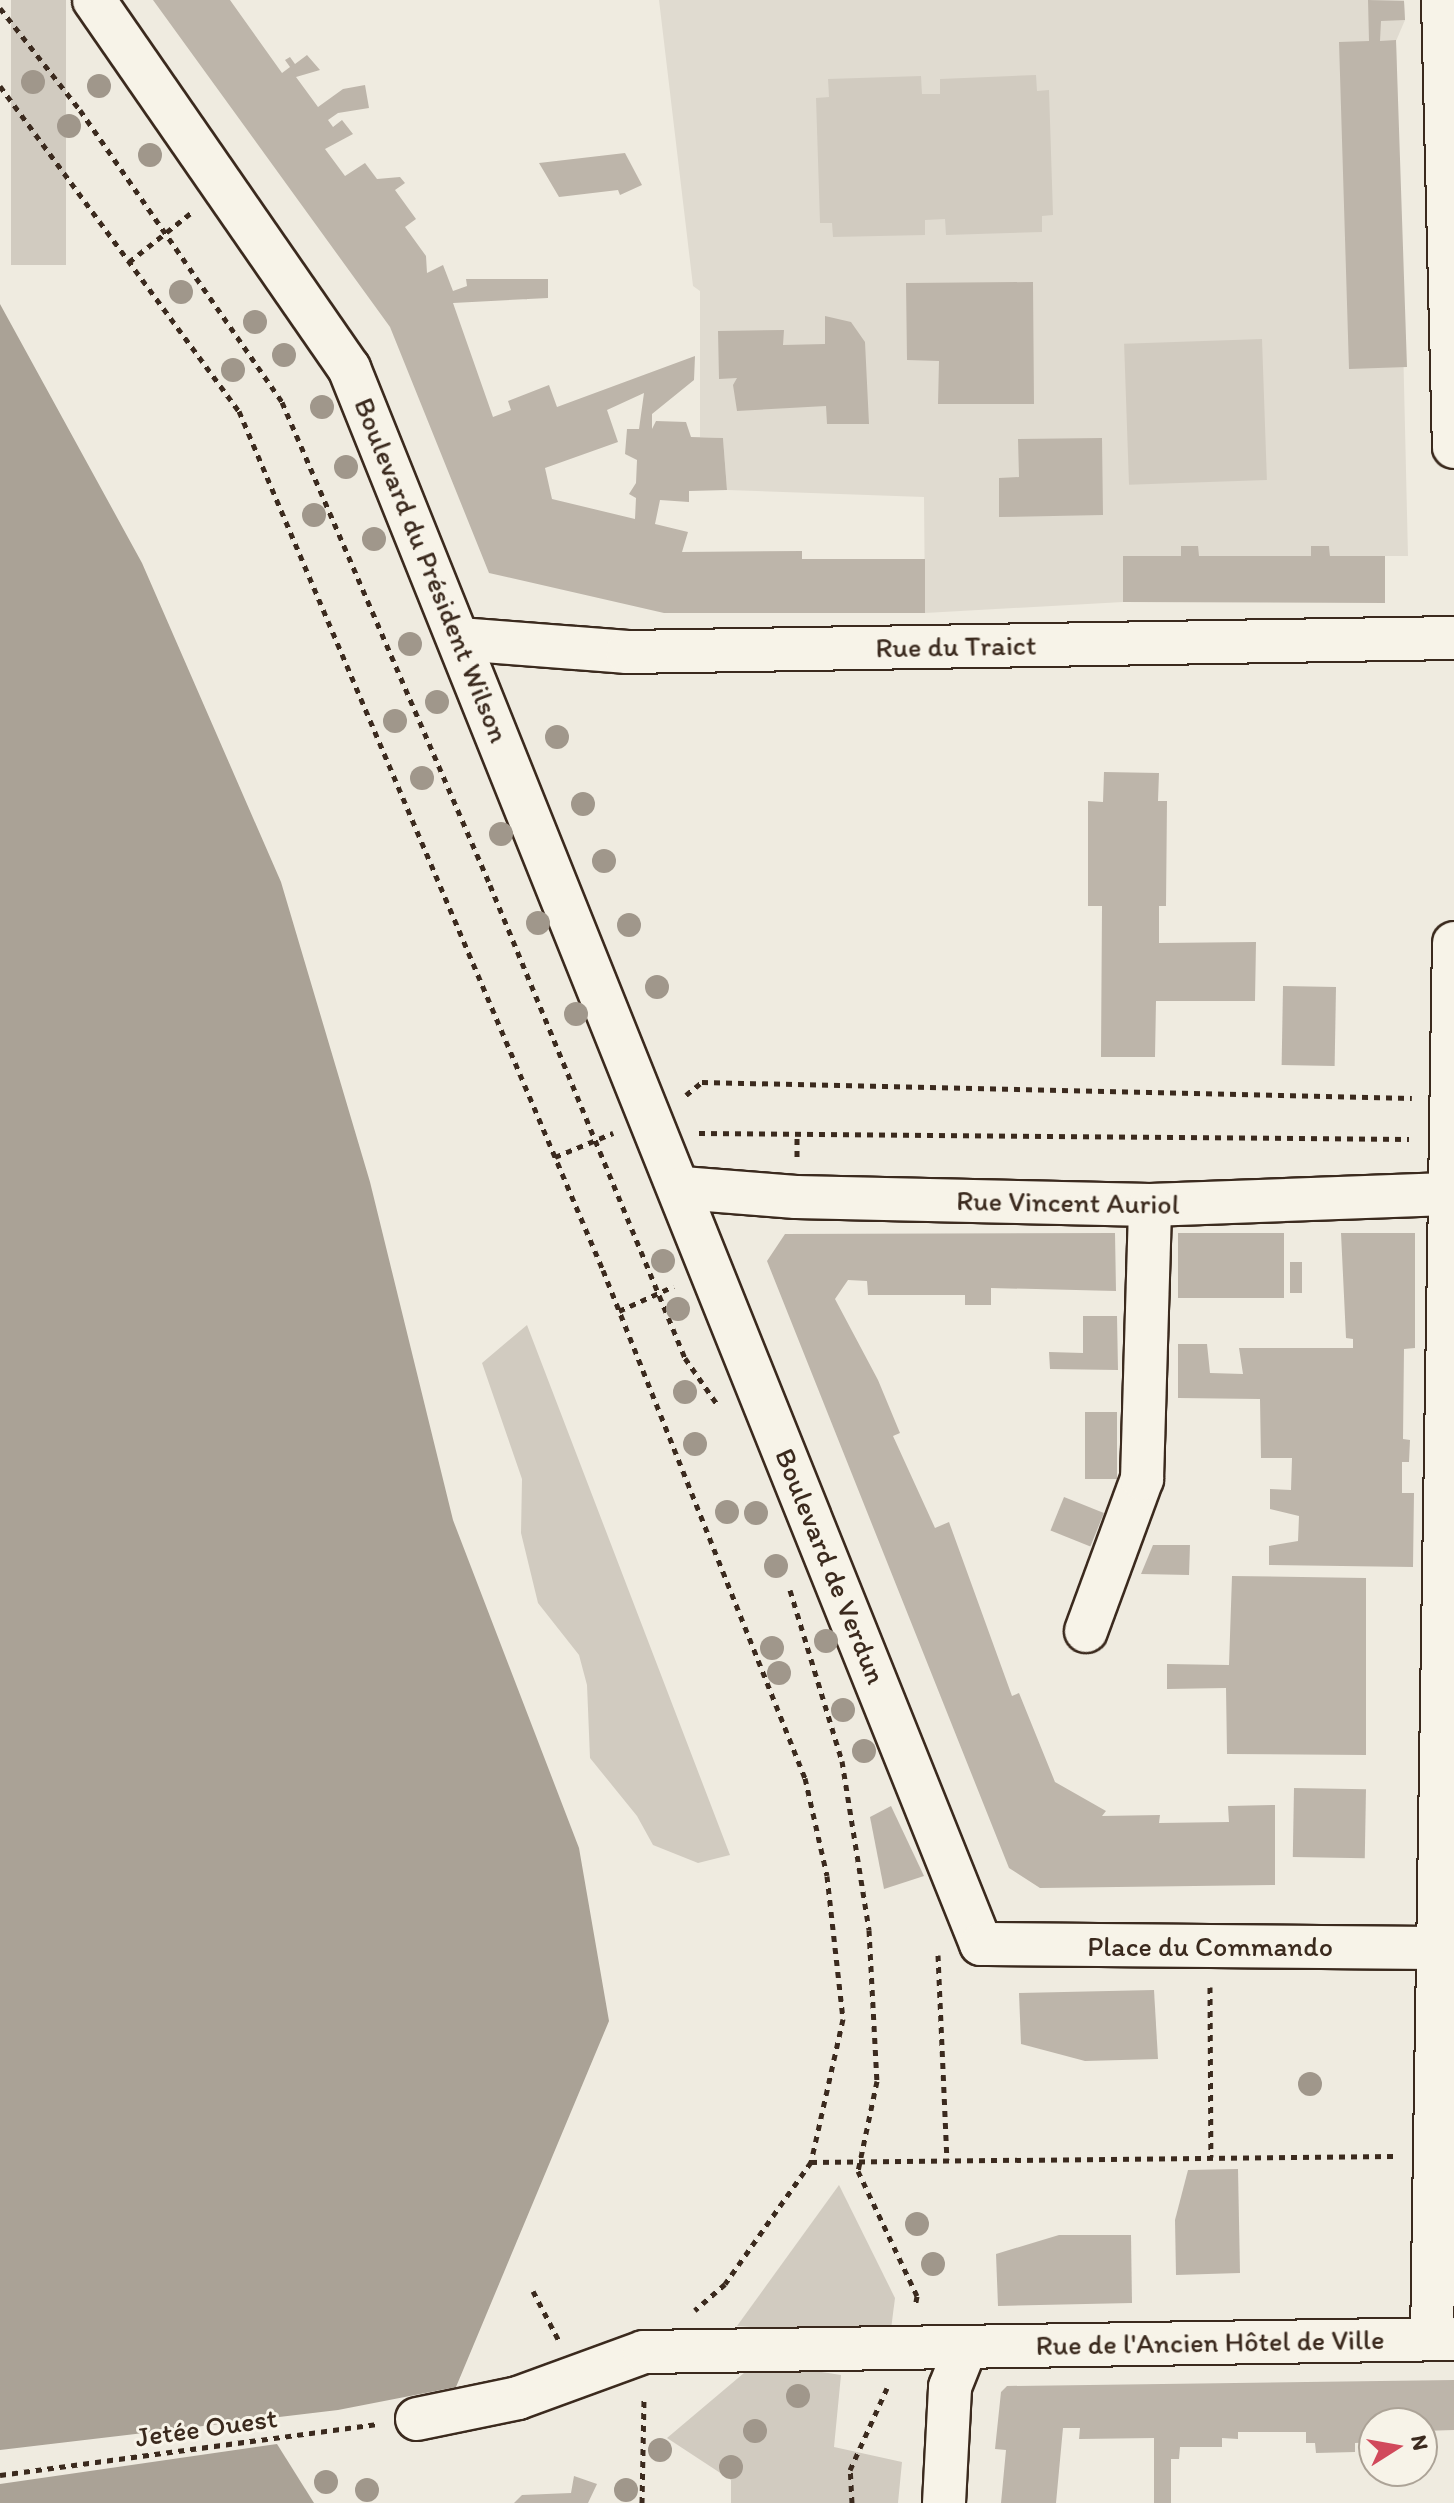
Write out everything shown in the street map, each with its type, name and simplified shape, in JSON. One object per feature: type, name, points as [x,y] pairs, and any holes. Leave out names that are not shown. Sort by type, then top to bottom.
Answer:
[{"type":"street","name":"Boulevard du Président Wilson","points":[[94,0],[349,368],[682,1188]]},
{"type":"street","points":[[1443,0],[1454,447]]},
{"type":"street","name":"Rue du Traict","points":[[459,639],[627,652],[1454,638]]},
{"type":"street","points":[[1443,2339],[1445,2118],[1439,1948],[1447,1858],[1454,943]]},
{"type":"street","name":"Rue Vincent Auriol","points":[[682,1188],[796,1197],[1150,1205],[1452,1194]]},
{"type":"street","name":"Boulevard de Verdun","points":[[682,1188],[981,1944]]},
{"type":"street","points":[[1086,1631],[1142,1479],[1150,1205]]},
{"type":"street","name":"Place du Commando","points":[[981,1944],[1439,1948]]},
{"type":"street","name":"Rue de l'Ancien Hôtel de Ville","points":[[417,2419],[518,2398],[644,2352],[907,2344],[966,2347],[1443,2339]]},
{"type":"street","points":[[944,2503],[950,2387],[966,2347]]},
{"type":"path","points":[[0,8],[80,110],[282,402],[597,1140],[685,1358],[721,1411]]},
{"type":"path","points":[[0,86],[239,411],[619,1311],[805,1778],[827,1876],[843,2019],[811,2162],[1410,2156]]},
{"type":"path","points":[[129,262],[195,210]]},
{"type":"path","points":[[683,1098],[702,1082],[1423,1098]]},
{"type":"path","points":[[697,1133],[797,1138],[1451,1140]]},
{"type":"path","points":[[797,1138],[797,1157]]},
{"type":"path","points":[[555,1157],[597,1140]]},
{"type":"path","points":[[619,1311],[680,1284]]},
{"type":"path","points":[[788,1583],[842,1761],[869,1930],[877,2081],[858,2171],[917,2296],[907,2344],[850,2470],[852,2503]]},
{"type":"path","points":[[938,1944],[947,2160]]},
{"type":"path","points":[[1210,1978],[1211,2157]]},
{"type":"path","points":[[533,2291],[563,2348]]},
{"type":"path","name":"Jetée Ouest","points":[[0,2475],[417,2419]]},
{"type":"shaded area","points":[[11,0],[66,0],[66,265],[11,265]]},
{"type":"shaded area","points":[[659,0],[1404,0],[1405,20],[1396,41],[1408,556],[1330,556],[1329,546],[1312,546],[1311,556],[1199,556],[1181,546],[1181,556],[1124,556],[1123,602],[925,613],[924,497],[727,490],[723,438],[700,437],[700,291],[693,286]]},
{"type":"shaded area","points":[[1036,75],[1037,91],[1049,90],[1053,215],[1042,216],[1042,232],[946,235],[945,219],[925,220],[925,235],[833,237],[832,223],[820,223],[816,98],[829,97],[828,79],[921,76],[922,94],[940,94],[940,79]]},
{"type":"shaded area","points":[[0,304],[142,563],[281,882],[370,1182],[453,1520],[579,1848],[609,2021],[456,2387],[338,2410],[0,2450]]},
{"type":"shaded area","points":[[1262,339],[1267,480],[1129,485],[1124,344]]},
{"type":"shaded area","points":[[527,1325],[730,1855],[698,1863],[653,1845],[637,1816],[590,1758],[587,1685],[579,1655],[538,1603],[521,1533],[522,1479],[482,1363]]},
{"type":"shaded area","points":[[839,2185],[895,2298],[890,2337],[737,2326]]},
{"type":"shaded area","points":[[757,2362],[841,2375],[834,2447],[902,2462],[898,2503],[731,2503],[731,2480],[667,2438]]},
{"type":"shaded area","points":[[277,2444],[314,2503],[0,2503],[0,2484]]},
{"type":"building","points":[[153,0],[230,0],[282,73],[290,67],[285,60],[290,57],[295,64],[307,55],[320,70],[296,77],[318,107],[343,89],[365,85],[369,108],[338,113],[328,120],[333,127],[342,120],[353,134],[325,149],[345,176],[365,163],[377,179],[400,177],[405,183],[395,190],[416,219],[405,227],[426,256],[427,273],[443,265],[453,291],[467,286],[466,279],[548,279],[548,298],[453,303],[493,417],[511,410],[508,401],[549,385],[557,407],[695,356],[694,380],[652,414],[652,429],[656,421],[686,422],[691,437],[723,438],[727,490],[689,491],[689,502],[660,500],[655,524],[688,532],[682,552],[802,551],[802,559],[925,559],[925,613],[664,613],[489,573],[390,327]],"holes":[[[644,393],[639,429],[627,429],[625,454],[637,460],[636,483],[629,494],[636,498],[635,519],[552,499],[545,468],[618,442],[607,410]]]},
{"type":"building","points":[[1368,0],[1404,1],[1405,20],[1381,21],[1380,41],[1396,40],[1407,367],[1349,369],[1339,42],[1369,41]]},
{"type":"building","points":[[625,153],[642,185],[620,195],[618,190],[559,197],[539,163]]},
{"type":"building","points":[[1033,282],[1034,404],[938,404],[939,361],[907,360],[906,283]]},
{"type":"building","points":[[825,316],[851,322],[865,342],[869,424],[827,424],[826,406],[737,411],[733,385],[737,378],[719,379],[718,331],[784,330],[783,345],[825,344]]},
{"type":"building","points":[[1102,438],[1103,515],[999,517],[999,478],[1019,477],[1018,439]]},
{"type":"building","points":[[1181,546],[1198,546],[1199,556],[1311,556],[1311,546],[1329,546],[1330,556],[1385,556],[1385,603],[1123,602],[1123,556],[1181,556]]},
{"type":"building","points":[[1104,772],[1159,773],[1158,801],[1167,801],[1166,906],[1159,906],[1159,943],[1256,942],[1255,1001],[1156,1001],[1155,1057],[1101,1057],[1102,906],[1088,906],[1088,801],[1103,802]]},
{"type":"building","points":[[1283,986],[1336,987],[1335,1066],[1282,1065]]},
{"type":"building","points":[[1115,1233],[1116,1291],[991,1288],[991,1305],[965,1305],[965,1295],[868,1295],[867,1281],[848,1280],[835,1299],[878,1380],[900,1433],[893,1436],[935,1528],[949,1522],[1012,1696],[1019,1693],[1055,1782],[1106,1811],[1102,1816],[1160,1815],[1159,1823],[1229,1822],[1228,1806],[1275,1805],[1275,1885],[1040,1888],[1009,1868],[767,1261],[785,1234]]},
{"type":"building","points":[[1178,1233],[1284,1233],[1284,1298],[1178,1298]]},
{"type":"building","points":[[1341,1233],[1415,1233],[1415,1348],[1404,1349],[1403,1439],[1410,1440],[1409,1462],[1402,1462],[1402,1493],[1414,1493],[1413,1567],[1269,1565],[1269,1546],[1298,1541],[1299,1516],[1270,1509],[1270,1489],[1291,1490],[1292,1458],[1261,1458],[1260,1399],[1178,1398],[1178,1344],[1207,1344],[1210,1373],[1243,1374],[1239,1348],[1353,1348],[1353,1339],[1346,1338]]},
{"type":"building","points":[[1290,1262],[1302,1262],[1302,1293],[1290,1293]]},
{"type":"building","points":[[1083,1316],[1117,1316],[1118,1370],[1050,1369],[1049,1352],[1083,1353]]},
{"type":"building","points":[[1085,1412],[1117,1412],[1117,1479],[1085,1479]]},
{"type":"building","points":[[1064,1497],[1104,1513],[1090,1546],[1051,1530]]},
{"type":"building","points":[[1153,1545],[1190,1545],[1189,1575],[1141,1574]]},
{"type":"building","points":[[1232,1576],[1366,1578],[1366,1755],[1227,1754],[1226,1688],[1167,1689],[1167,1664],[1229,1665]]},
{"type":"building","points":[[1294,1788],[1366,1789],[1365,1858],[1293,1857]]},
{"type":"building","points":[[891,1806],[924,1876],[884,1889],[870,1817]]},
{"type":"building","points":[[1154,1990],[1158,2059],[1085,2061],[1021,2044],[1019,1993]]},
{"type":"building","points":[[1238,2169],[1240,2273],[1176,2275],[1175,2220],[1188,2170]]},
{"type":"building","points":[[1059,2235],[1131,2235],[1132,2303],[998,2306],[996,2254]]},
{"type":"building","points":[[1454,2380],[1454,2430],[1438,2430],[1438,2407],[1358,2407],[1355,2452],[1316,2453],[1315,2443],[1306,2443],[1306,2432],[1238,2432],[1238,2439],[1222,2438],[1222,2447],[1180,2447],[1179,2459],[1171,2459],[1171,2503],[1154,2503],[1154,2438],[1079,2439],[1080,2428],[1063,2428],[1056,2503],[1001,2503],[1006,2450],[995,2449],[1001,2392],[1007,2386]]},
{"type":"building","points":[[574,2476],[597,2484],[588,2503],[514,2503],[522,2495],[571,2493]]}]
